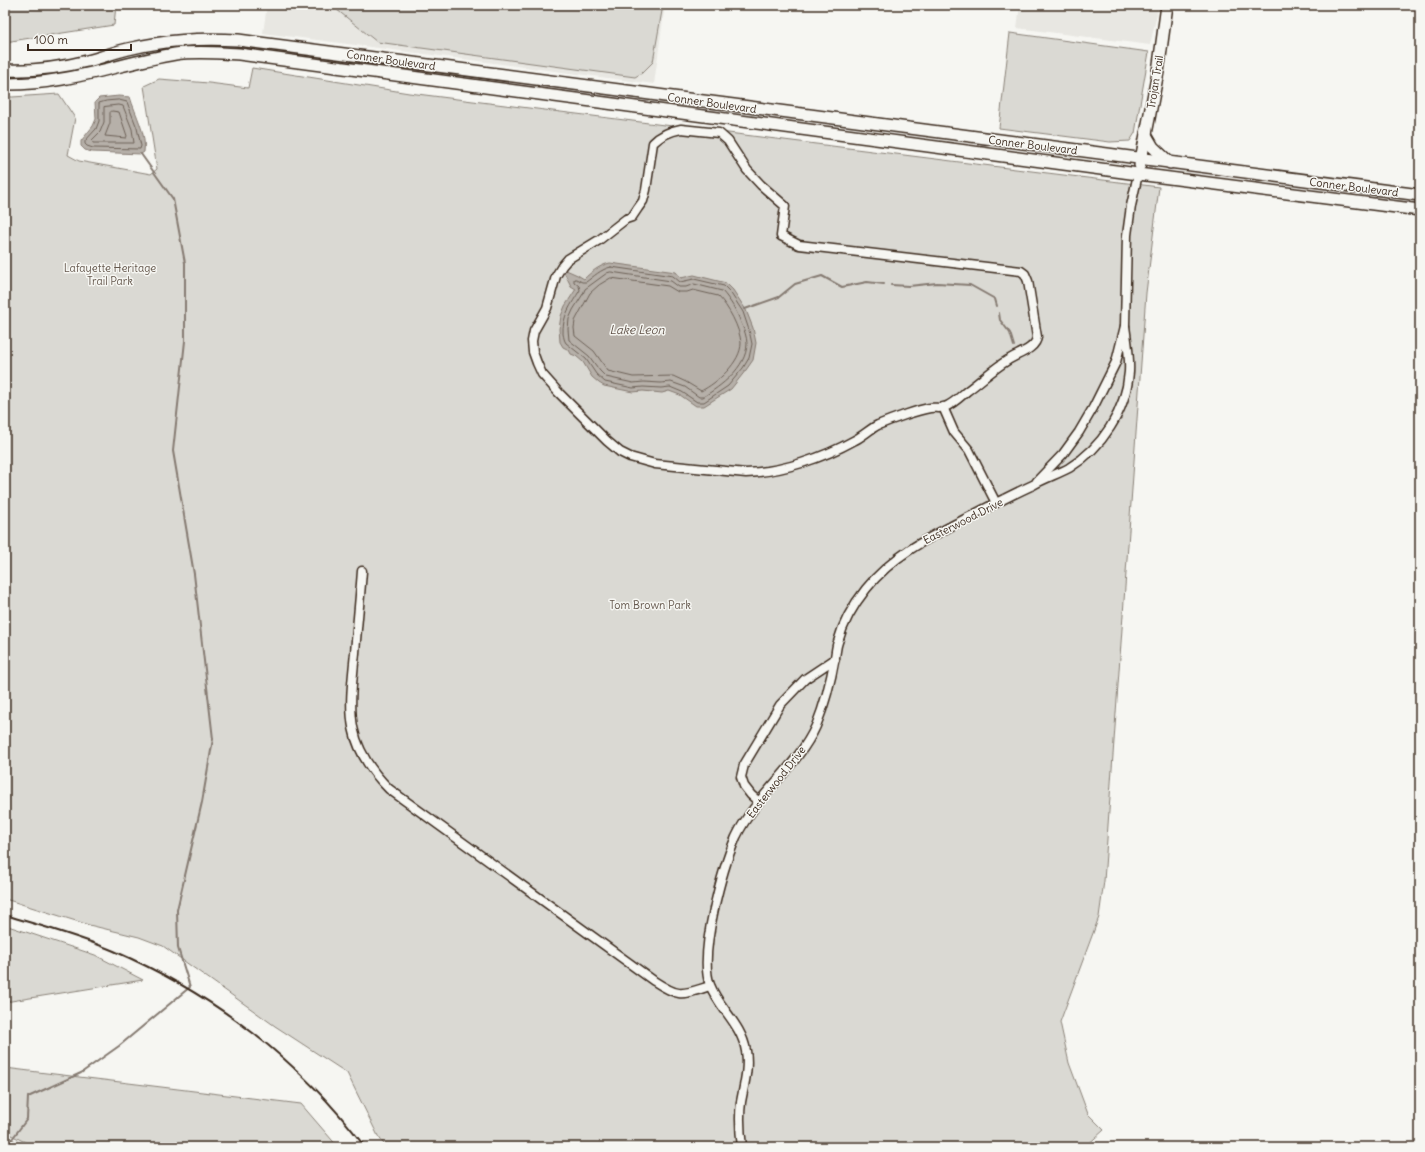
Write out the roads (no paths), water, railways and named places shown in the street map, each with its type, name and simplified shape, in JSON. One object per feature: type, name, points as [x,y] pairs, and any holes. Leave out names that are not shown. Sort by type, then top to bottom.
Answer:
[{"type":"main road","name":"Trojan Trail","points":[[1141,159],[1158,72],[1167,5]]},
{"type":"main road","name":"Conner Boulevard","points":[[5,70],[25,71],[52,68],[87,61],[127,49],[175,40],[221,39],[1420,196]]},
{"type":"main road","points":[[265,57],[267,44]]},
{"type":"main road","name":"Conner Boulevard","points":[[5,84],[59,81],[93,74],[130,63],[177,54],[239,54],[1138,174],[1420,210]]},
{"type":"main road","points":[[820,131],[821,118]]},
{"type":"main road","points":[[1146,135],[1154,147],[1170,163]]},
{"type":"main road","name":"Easterwood Drive","points":[[1138,174],[1141,159]]},
{"type":"street","points":[[681,129],[719,133],[728,141],[747,170],[761,185],[785,206],[781,236],[799,245],[1013,269],[1025,274],[1028,281],[1037,342],[1033,346],[994,369],[944,408],[920,410],[877,426],[857,440],[816,459],[801,464],[755,473],[655,464],[630,457],[620,452],[607,441],[542,374],[536,363],[532,341],[534,331],[547,308],[556,276],[562,266],[568,259],[599,240],[626,219],[632,217],[643,201],[653,143],[658,138],[673,130],[681,129]]},
{"type":"street","name":"Easterwood Drive","points":[[742,1147],[740,1116],[746,1070],[746,1052],[741,1035],[710,986],[707,975],[706,955],[718,894],[728,859],[737,836],[747,817],[796,760],[806,745],[821,712],[838,643],[845,623],[858,600],[882,571],[900,555],[916,545],[1035,483],[1073,466],[1088,455],[1104,437],[1117,415],[1126,387],[1129,361],[1125,327],[1127,235],[1131,206],[1138,174]]},
{"type":"street","name":"Easterwood Drive","points":[[1035,483],[1062,454],[1093,408],[1116,362],[1125,327]]},
{"type":"street","points":[[944,408],[954,432],[969,450],[996,503]]},
{"type":"street","points":[[362,571],[350,704],[354,733],[359,747],[373,771],[390,789],[668,990],[681,994],[710,986]]},
{"type":"street","points":[[759,802],[744,786],[741,777],[744,765],[780,705],[805,679],[835,659]]},
{"type":"water","points":[[119,96],[130,97],[144,138],[144,152],[141,154],[92,152],[85,150],[81,146],[81,141],[93,126],[96,119],[95,102],[99,98]]},
{"type":"water","name":"Lake Leon","points":[[610,263],[676,272],[681,278],[694,275],[726,283],[733,290],[746,310],[753,328],[756,343],[753,360],[731,389],[704,406],[696,406],[680,395],[669,391],[662,393],[643,391],[633,392],[604,386],[592,377],[583,362],[563,347],[560,342],[559,329],[561,316],[565,306],[576,289],[571,286],[565,274],[557,267],[558,266],[584,279],[596,269]]},
{"type":"water","points":[[5,1136],[28,1147],[5,1147]]},
{"type":"waterway","points":[[12,1139],[27,1119],[28,1097],[81,1073],[119,1046],[190,987],[178,948],[177,910],[202,802],[213,739],[194,574],[173,451],[185,341],[185,263],[173,199],[141,154]]},
{"type":"waterway","points":[[745,309],[779,297],[795,284],[822,276],[842,287],[867,282],[884,284]]},
{"type":"waterway","points":[[891,285],[909,286],[937,283],[970,285],[995,299],[997,306]]},
{"type":"waterway","points":[[999,313],[1000,320],[1010,333],[1014,346]]},
{"type":"railway","points":[[5,915],[47,927],[114,951],[151,968],[220,1009],[252,1032],[283,1058],[340,1115],[365,1147]]},
{"type":"park label","name":"Lafayette Heritage Trail Park","points":[[110,274]]},
{"type":"park label","name":"Tom Brown Park","points":[[650,605]]}]
